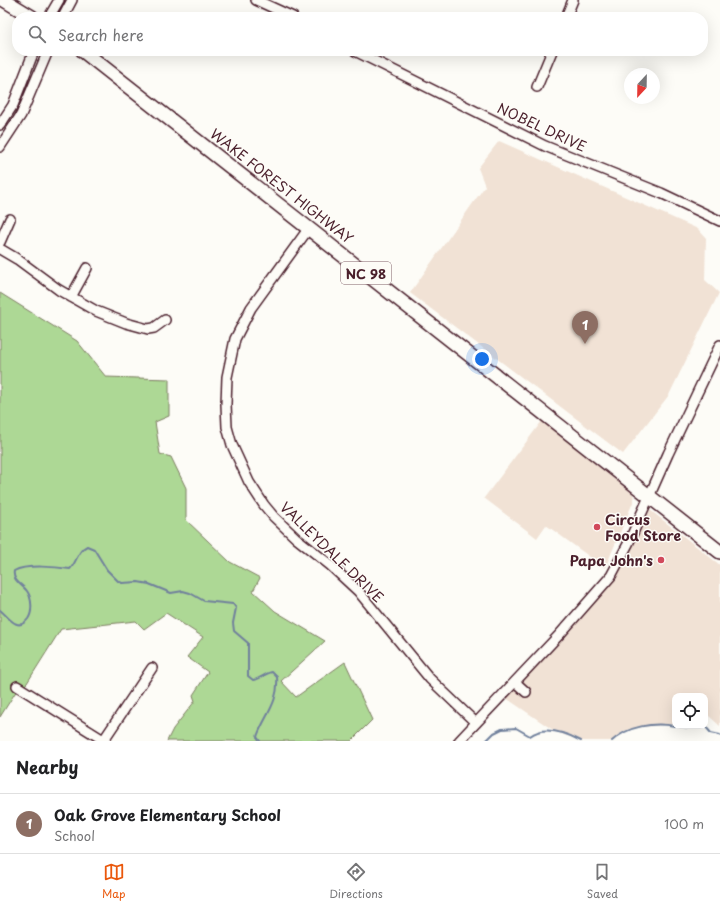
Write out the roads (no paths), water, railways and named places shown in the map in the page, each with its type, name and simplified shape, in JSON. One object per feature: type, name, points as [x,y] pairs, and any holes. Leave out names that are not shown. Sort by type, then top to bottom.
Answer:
[{"type":"highway","points":[[4,0],[24,12]]},
{"type":"highway","name":"WAKE FOREST HIGHWAY","points":[[89,56],[649,496]]},
{"type":"highway","name":"NC 98","points":[[649,496],[720,552]]},
{"type":"street","points":[[52,12],[59,0]]},
{"type":"street","points":[[66,12],[72,0]]},
{"type":"street","points":[[256,0],[281,12]]},
{"type":"street","points":[[568,12],[573,0]]},
{"type":"street","points":[[0,126],[13,105],[32,56]]},
{"type":"street","points":[[0,147],[3,137],[26,105],[46,56]]},
{"type":"street","name":"NOBEL DRIVE","points":[[365,56],[545,146],[661,193],[720,221]]},
{"type":"street","points":[[537,87],[550,56]]},
{"type":"street","points":[[0,242],[10,219]]},
{"type":"street","name":"VALLEYDALE DRIVE","points":[[309,228],[251,308],[235,339],[227,377],[226,420],[234,452],[249,482],[259,498],[274,516],[296,538],[330,565],[358,591],[430,679],[476,723]]},
{"type":"street","points":[[0,249],[17,259],[47,282],[96,311],[148,329],[154,328],[165,320]]},
{"type":"street","points":[[71,297],[87,268]]},
{"type":"street","points":[[458,741],[571,622],[611,576],[628,544],[720,345]]},
{"type":"street","points":[[17,686],[104,741],[152,668]]},
{"type":"street","points":[[515,682],[526,692]]},
{"type":"waterway","points":[[0,610],[16,624],[24,623],[30,616],[31,601],[27,591],[15,578],[14,571],[26,567],[70,569],[81,551],[87,546],[94,549],[107,570],[122,583],[138,582],[149,584],[171,593],[183,591],[190,593],[204,601],[233,604],[236,608],[233,623],[234,631],[248,643],[248,676],[253,680],[272,672],[277,677],[274,701],[257,737],[260,741]]},
{"type":"waterway","points":[[612,741],[618,736],[641,726],[672,726]]},
{"type":"waterway","points":[[486,741],[494,733],[502,729],[516,728],[530,736],[542,731],[556,731],[581,741]]},
{"type":"waterway","points":[[708,729],[711,733],[720,735]]},
{"type":"place","name":"Oak Grove Elementary School","points":[[585,344]]},
{"type":"place","name":"Circus Food Store","points":[[597,527]]},
{"type":"place","name":"Papa John's","points":[[661,560]]}]
